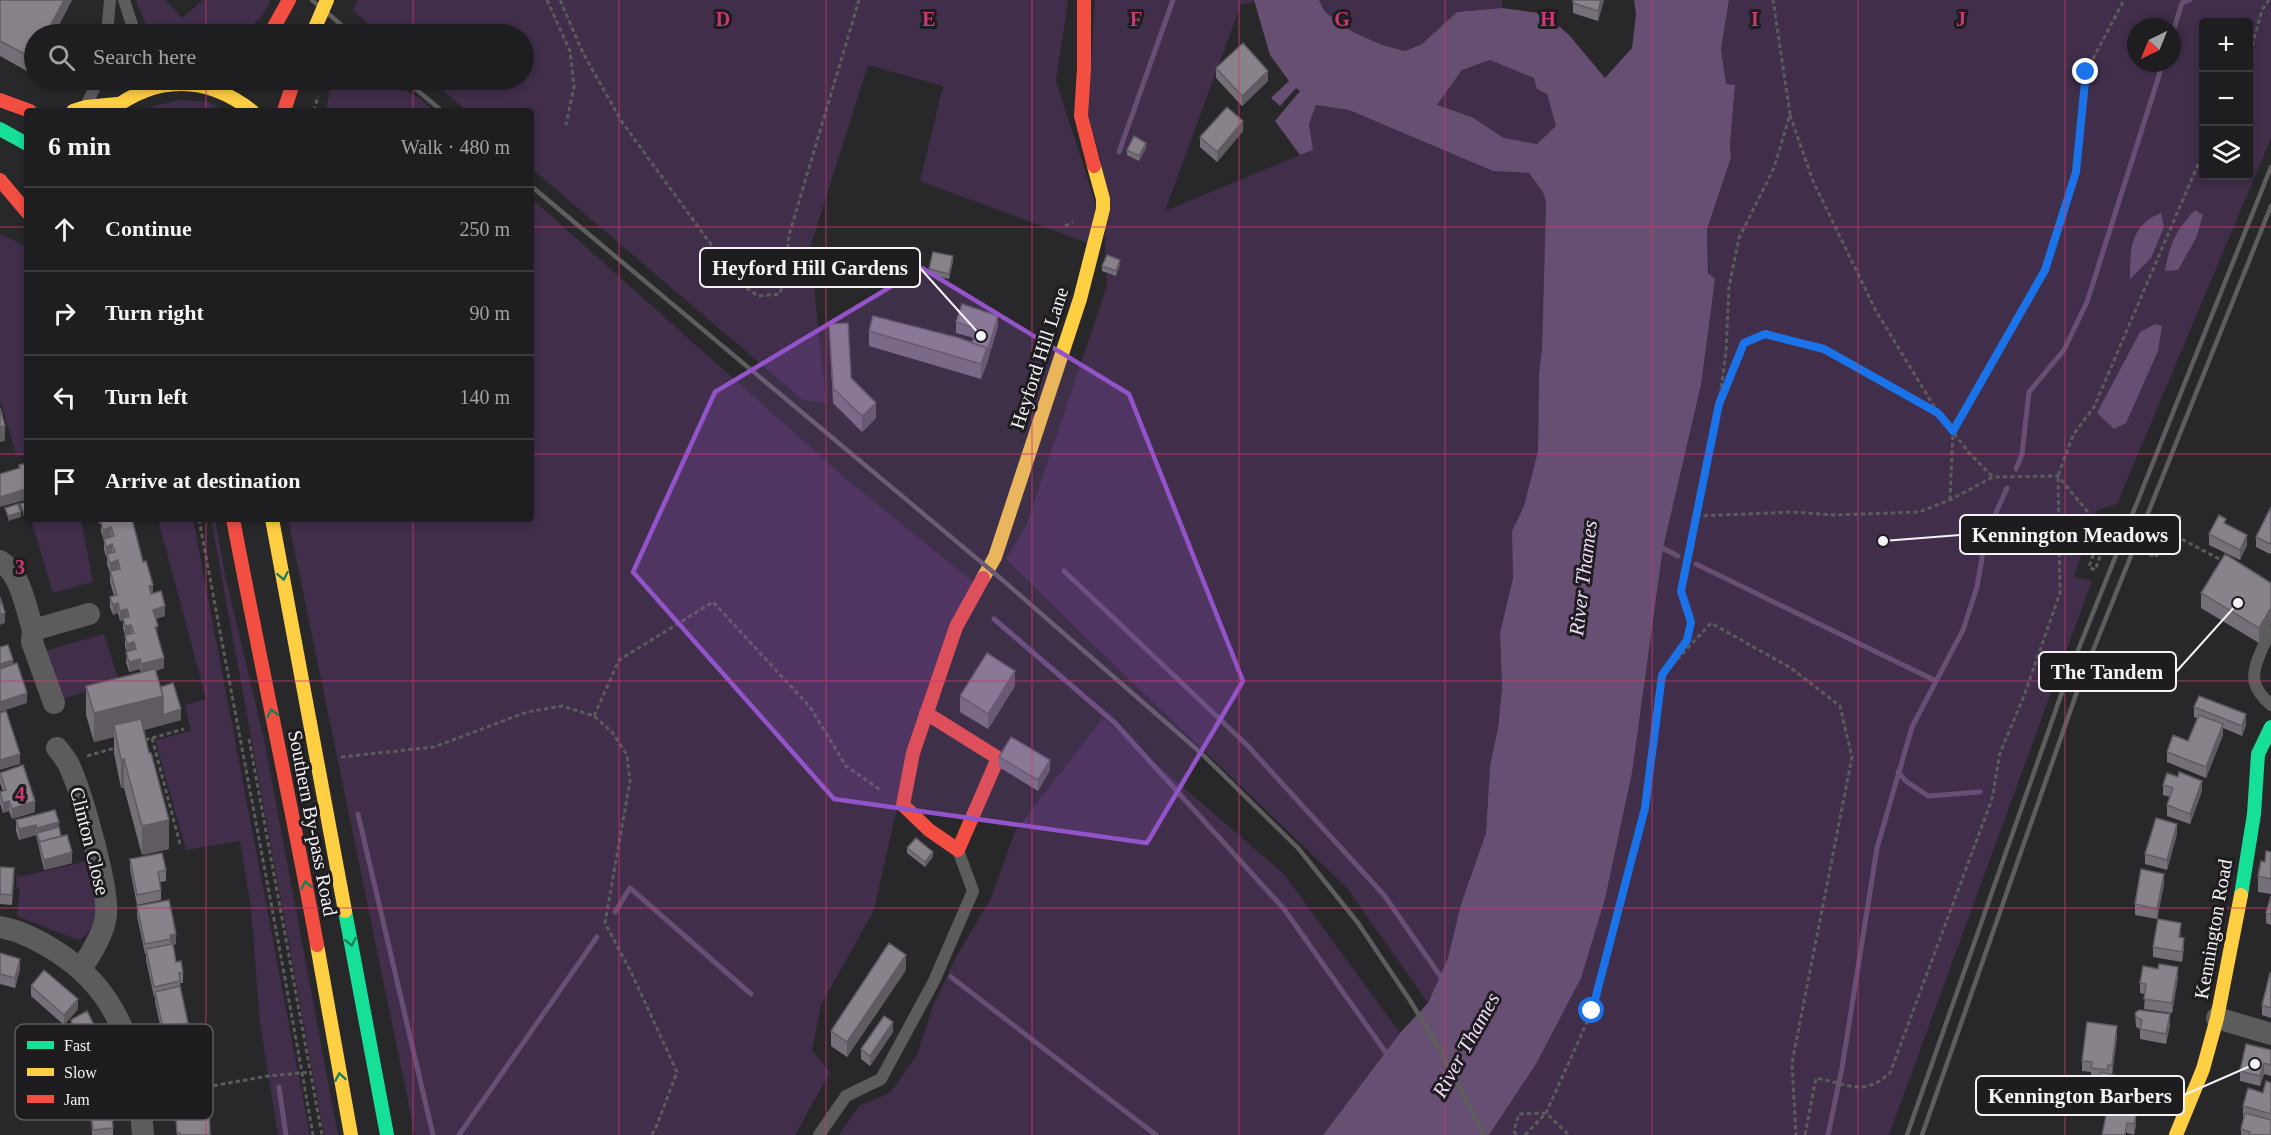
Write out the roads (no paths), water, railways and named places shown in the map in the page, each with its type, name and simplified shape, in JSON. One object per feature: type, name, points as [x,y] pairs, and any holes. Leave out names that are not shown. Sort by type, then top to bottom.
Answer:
[{"type":"main road","points":[[276,24],[289,0]]},
{"type":"main road","points":[[316,24],[327,0]]},
{"type":"main road","name":"Heyford Hill Lane","points":[[958,850],[929,831],[903,805],[913,753],[956,627],[995,557],[1080,298],[1103,208],[1103,199],[1081,116],[1084,0]]},
{"type":"main road","points":[[114,108],[145,90]]},
{"type":"main road","points":[[218,90],[232,96],[248,108]]},
{"type":"main road","points":[[285,108],[291,90]]},
{"type":"main road","points":[[0,100],[24,109]]},
{"type":"main road","points":[[0,129],[24,142]]},
{"type":"main road","points":[[0,178],[24,191]]},
{"type":"main road","points":[[0,178],[24,208]]},
{"type":"main road","name":"Southern By-pass Road","points":[[234,522],[254,631],[295,822],[351,1135]]},
{"type":"main road","name":"Southern By-pass Road","points":[[273,522],[387,1135]]},
{"type":"main road","points":[[927,713],[998,758],[958,850]]},
{"type":"main road","name":"Kennington Road","points":[[2176,1135],[2203,1069],[2217,1018],[2254,814],[2258,754],[2271,727]]},
{"type":"street","points":[[0,561],[10,568],[18,585],[33,630],[32,642],[54,703]]},
{"type":"street","points":[[33,630],[89,614]]},
{"type":"street","name":"Clinton Close","points":[[62,755],[79,791],[106,894],[106,915],[103,927],[81,969]]},
{"type":"street","points":[[0,927],[42,943],[81,969],[105,996],[121,1024]]},
{"type":"street","points":[[2217,1018],[2271,1034]]},
{"type":"street","points":[[142,1120],[143,1135]]},
{"type":"lane","points":[[108,24],[110,0]]},
{"type":"lane","points":[[124,0],[132,24]]},
{"type":"lane","points":[[82,108],[92,90]]},
{"type":"lane","points":[[2271,632],[2253,670],[2255,685],[2262,697],[2271,705]]},
{"type":"lane","points":[[819,1135],[846,1096],[881,1079],[934,981],[973,891],[958,850]]},
{"type":"water","name":"River Thames","points":[[1254,0],[1319,0],[1325,12],[1353,32],[1382,45],[1405,51],[1422,44],[1457,12],[1502,8],[1545,14],[1569,35],[1605,78],[1632,48],[1636,14],[1634,0],[1729,0],[1721,49],[1726,84],[1735,85],[1731,158],[1707,229],[1708,273],[1715,279],[1701,385],[1663,548],[1632,773],[1605,899],[1581,978],[1536,1064],[1489,1135],[1323,1135],[1400,1033],[1428,1003],[1448,958],[1461,904],[1486,833],[1490,766],[1498,728],[1502,687],[1500,633],[1513,578],[1512,531],[1524,506],[1538,451],[1546,203],[1543,192],[1529,173],[1493,171],[1349,110],[1316,105],[1309,124],[1313,150],[1300,155],[1275,121],[1300,91],[1296,88],[1280,106],[1271,98],[1289,81],[1270,55]],"holes":[[[1490,60],[1534,78],[1537,89],[1547,94],[1556,126],[1537,144],[1504,138],[1472,117],[1437,105],[1462,70]]]},
{"type":"water","points":[[2195,210],[2203,215],[2196,238],[2178,270],[2165,271],[2174,238]]},
{"type":"water","points":[[2161,213],[2164,227],[2151,258],[2130,279],[2130,258],[2134,240],[2143,224]]},
{"type":"water","points":[[2155,324],[2162,326],[2158,351],[2126,423],[2114,429],[2097,413],[2140,332]]},
{"type":"waterway","points":[[1119,152],[1173,0]]},
{"type":"waterway","points":[[2177,18],[2182,3],[2190,0]]},
{"type":"waterway","points":[[2016,469],[2022,454],[2029,392],[2064,350],[2087,302],[2160,72]]},
{"type":"waterway","points":[[1828,1135],[1842,1068],[1877,848],[1912,727],[1963,630],[1977,587],[1986,535],[2007,488]]},
{"type":"waterway","points":[[1658,546],[1678,556]]},
{"type":"waterway","points":[[1696,564],[1936,681]]},
{"type":"waterway","points":[[1064,571],[1247,745],[1384,895],[1443,980]]},
{"type":"waterway","points":[[994,619],[1115,723],[1284,909],[1389,1057]]},
{"type":"waterway","points":[[1898,772],[1906,781],[1928,796],[1980,792]]},
{"type":"waterway","points":[[358,814],[433,1135]]},
{"type":"waterway","points":[[615,912],[630,888],[751,994]]},
{"type":"waterway","points":[[459,1135],[597,937]]},
{"type":"waterway","points":[[951,977],[1156,1135]]},
{"type":"waterway","points":[[279,1087],[286,1135]]},
{"type":"railway","points":[[312,0],[340,24]]},
{"type":"railway","points":[[417,90],[438,108]]},
{"type":"railway","points":[[1907,1135],[2067,678],[2271,167]]},
{"type":"railway","points":[[534,189],[999,577],[1201,753],[1298,848],[1358,923],[1411,1002],[1441,1052],[1484,1135]]},
{"type":"railway","points":[[1922,1135],[2080,683],[2271,206]]},
{"type":"place","name":"Heyford Hill Gardens","points":[[981,336]]},
{"type":"place","name":"Kennington Meadows","points":[[1883,541]]},
{"type":"place","name":"The Tandem","points":[[2238,603]]},
{"type":"place","name":"Kennington Barbers","points":[[2255,1064]]}]
